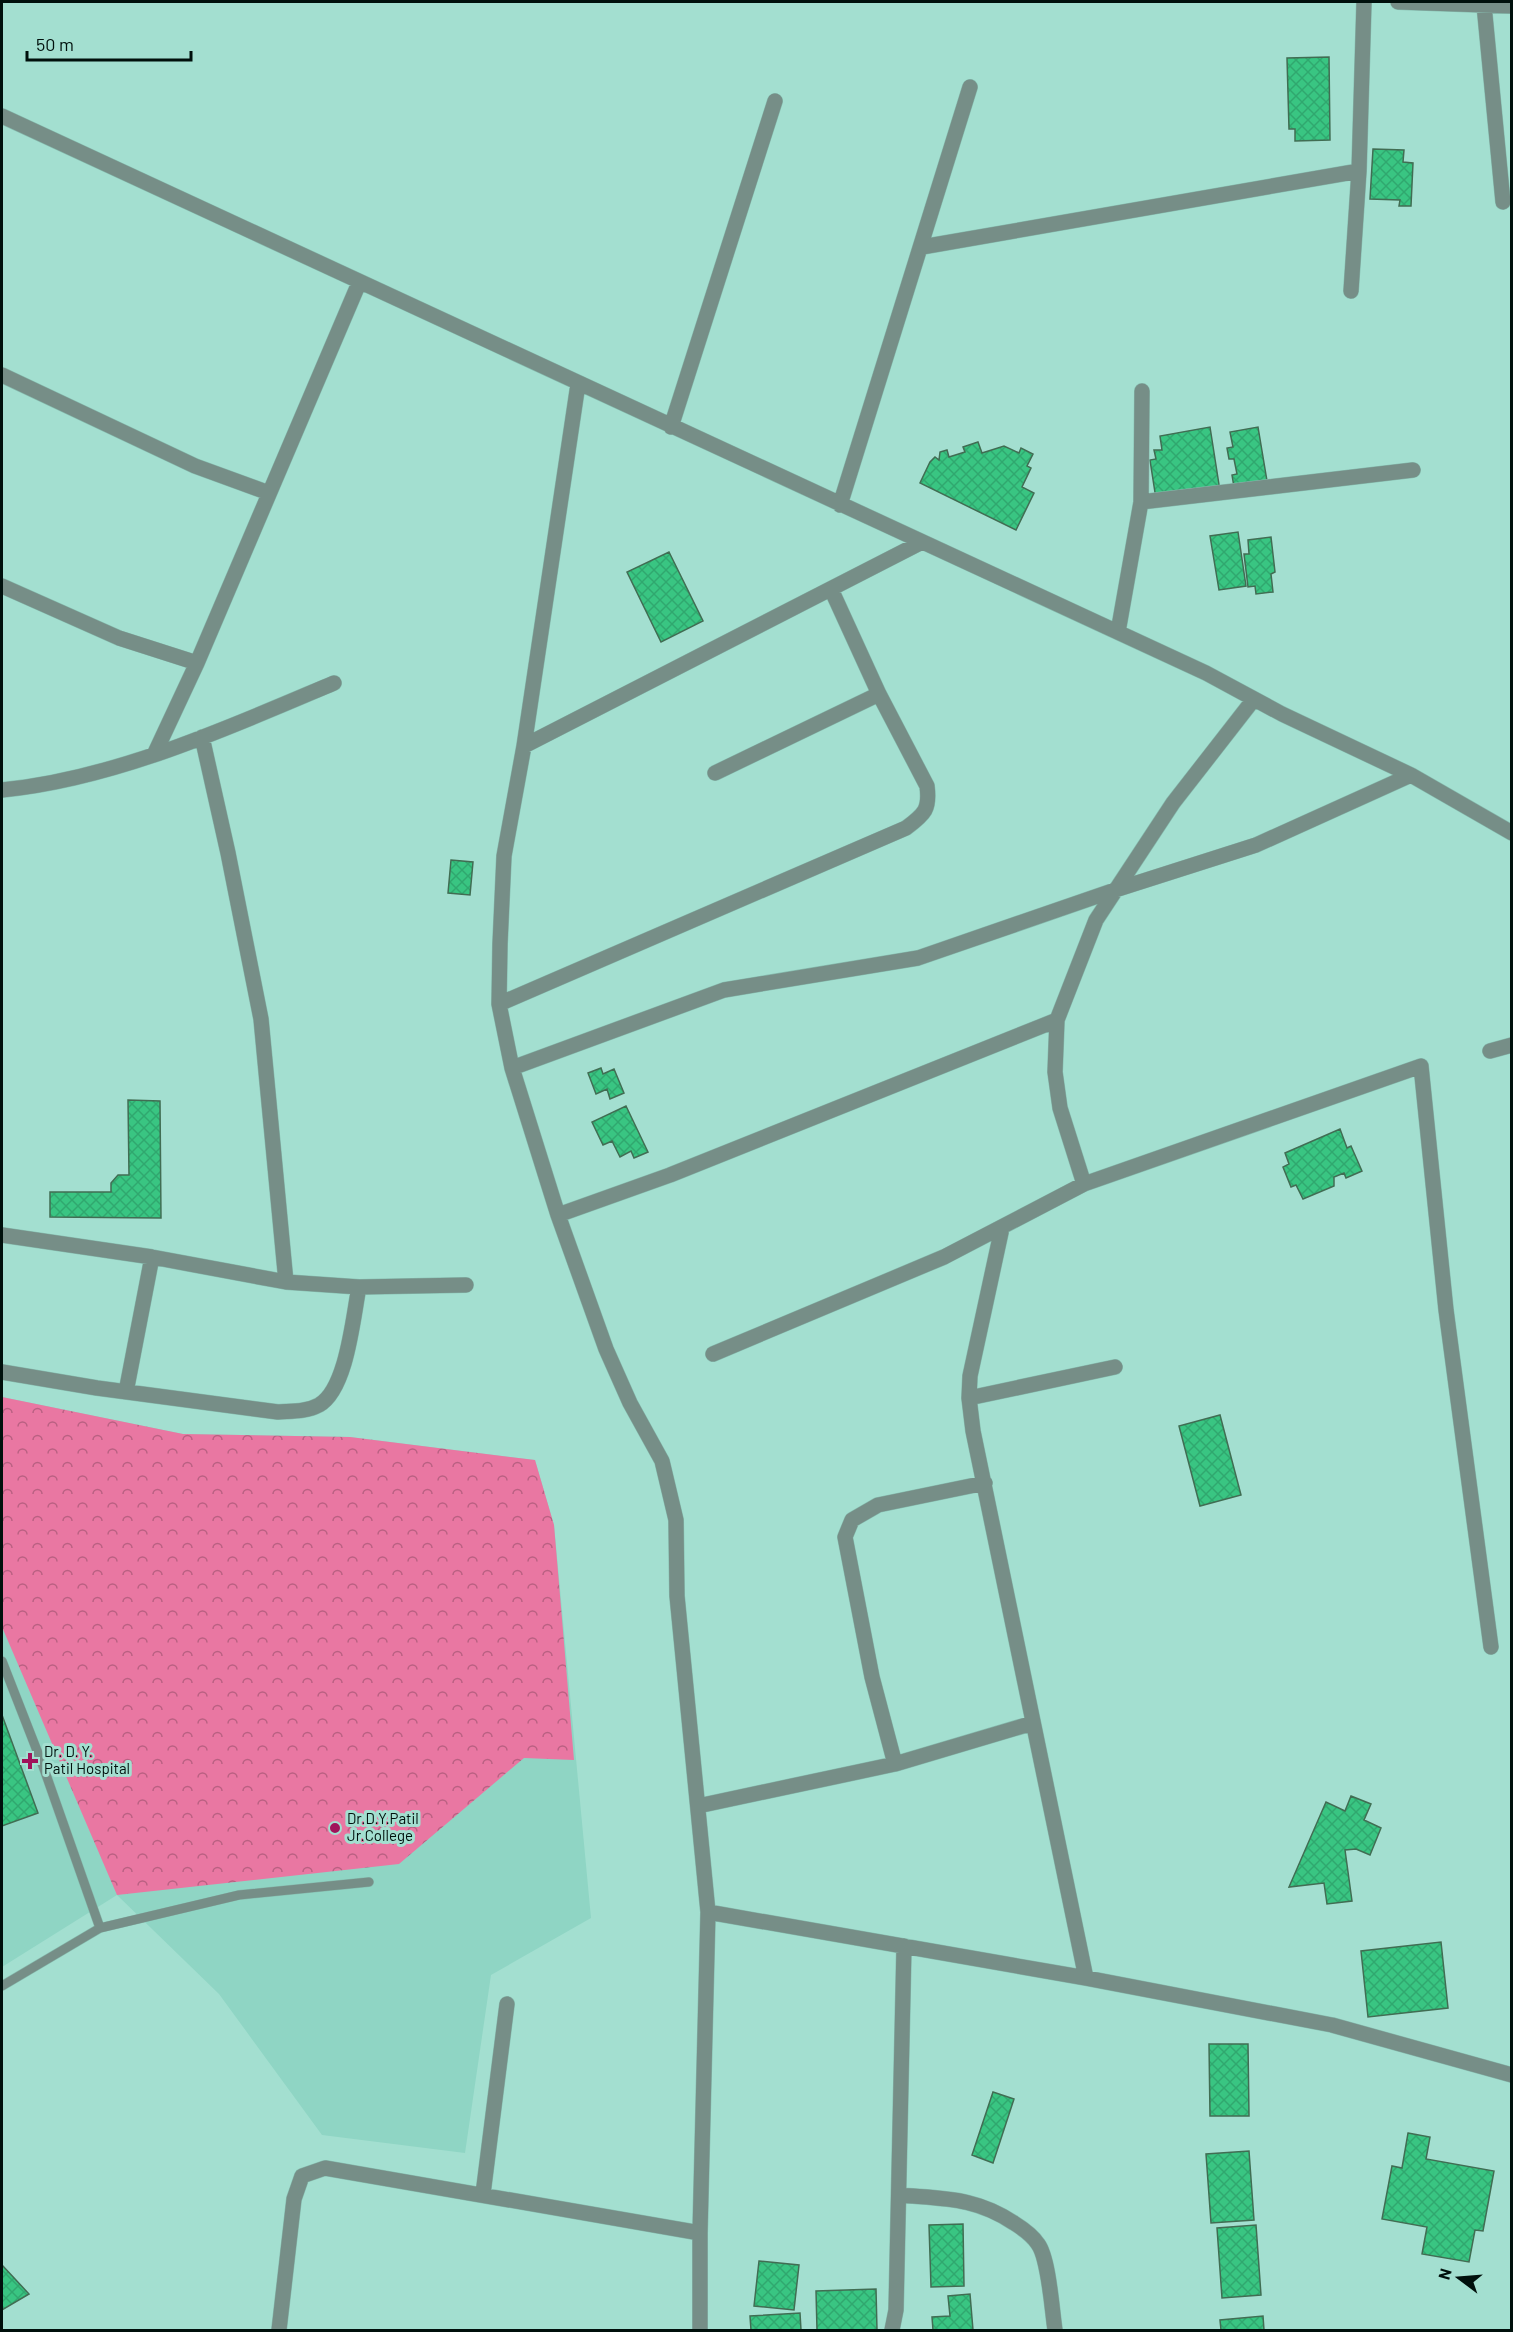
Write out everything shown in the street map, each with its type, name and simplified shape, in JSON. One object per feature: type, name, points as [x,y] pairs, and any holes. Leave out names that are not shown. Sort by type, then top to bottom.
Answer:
[{"type":"street","points":[[1351,291],[1359,171],[1364,2]]},
{"type":"street","points":[[1398,2],[1512,6]]},
{"type":"street","points":[[1484,5],[1503,202]]},
{"type":"street","points":[[840,505],[970,87]]},
{"type":"street","points":[[671,427],[775,101]]},
{"type":"street","points":[[2,116],[358,283],[1118,632],[1411,775],[1512,833]]},
{"type":"street","points":[[922,247],[1359,171]]},
{"type":"street","points":[[154,755],[197,663],[358,283]]},
{"type":"street","points":[[2,375],[195,466],[269,493]]},
{"type":"street","points":[[578,384],[524,746],[504,856],[499,1004],[512,1068],[558,1215],[606,1349],[630,1403],[662,1461],[676,1520],[677,1596],[708,1912],[700,2232],[700,2331]]},
{"type":"street","points":[[1118,632],[1141,502],[1142,391]]},
{"type":"street","points":[[1141,502],[1413,470]]},
{"type":"street","points":[[524,746],[922,542]]},
{"type":"street","points":[[2,586],[119,638],[197,663]]},
{"type":"street","points":[[499,1004],[906,828],[921,817],[929,803],[927,786],[879,694],[831,589]]},
{"type":"street","points":[[2,790],[95,771],[154,755],[334,683]]},
{"type":"street","points":[[715,773],[879,694]]},
{"type":"street","points":[[1084,1184],[1060,1108],[1055,1072],[1057,1020],[1096,920],[1173,803],[1254,699]]},
{"type":"street","points":[[202,737],[261,1019],[286,1282]]},
{"type":"street","points":[[512,1068],[724,990],[918,958],[1256,844],[1411,775]]},
{"type":"street","points":[[558,1215],[670,1175],[1057,1020]]},
{"type":"street","points":[[1490,1051],[1512,1045]]},
{"type":"street","points":[[713,1354],[944,1257],[1084,1184],[1421,1066],[1446,1310],[1491,1647]]},
{"type":"street","points":[[1002,1228],[970,1376],[969,1398],[1086,1978]]},
{"type":"street","points":[[2,1235],[152,1257],[286,1282],[359,1287],[466,1284]]},
{"type":"street","points":[[126,1392],[152,1257]]},
{"type":"street","points":[[2,1372],[126,1392],[278,1412],[304,1411],[321,1404],[335,1388],[342,1369],[359,1287]]},
{"type":"street","points":[[969,1398],[1114,1367]]},
{"type":"street","points":[[895,1764],[872,1677],[845,1537],[852,1520],[878,1504],[985,1483]]},
{"type":"street","points":[[698,1806],[895,1764],[1033,1723]]},
{"type":"street","points":[[708,1912],[1086,1978],[1332,2025],[1512,2075]]},
{"type":"street","points":[[891,2331],[896,2310],[904,1946]]},
{"type":"street","points":[[483,2193],[507,2004]]},
{"type":"street","points":[[279,2331],[294,2199],[302,2176],[325,2168],[483,2193],[700,2232]]},
{"type":"street","points":[[899,2194],[967,2201],[992,2209],[1019,2226],[1039,2245],[1048,2281],[1055,2331]]},
{"type":"lane","points":[[2,1661],[43,1766],[99,1928]]},
{"type":"lane","points":[[2,1986],[99,1928],[239,1895],[369,1882]]},
{"type":"shaded area","name":"Dr.D.Y.Patil Jr.College","points":[[2,1397],[183,1434],[350,1437],[535,1460],[554,1525],[591,1918],[491,1975],[465,2153],[322,2135],[219,1994],[117,1895],[2,1967]]},
{"type":"green space","name":"Dr.D.Y.Patil Jr.College","points":[[2,1397],[183,1434],[350,1437],[535,1460],[554,1525],[574,1760],[524,1758],[399,1864],[117,1895],[2,1627]]},
{"type":"building","points":[[1329,57],[1330,140],[1295,141],[1295,129],[1289,129],[1287,58]]},
{"type":"building","points":[[1373,149],[1404,150],[1403,162],[1413,163],[1411,206],[1399,206],[1400,200],[1370,199]]},
{"type":"building","points":[[1210,427],[1220,491],[1156,499],[1150,460],[1156,459],[1154,450],[1162,450],[1160,436]]},
{"type":"building","points":[[1258,427],[1267,481],[1234,487],[1232,475],[1237,474],[1234,459],[1229,459],[1227,448],[1233,447],[1230,432]]},
{"type":"building","points":[[978,442],[982,453],[1004,446],[1019,453],[1021,448],[1033,454],[1027,466],[1031,468],[1022,487],[1034,493],[1016,530],[920,483],[930,462],[935,457],[939,460],[940,452],[947,450],[949,457],[965,452],[963,447]]},
{"type":"building","points":[[1238,532],[1246,586],[1219,590],[1210,536]]},
{"type":"building","points":[[1271,537],[1275,572],[1271,574],[1273,592],[1256,594],[1255,586],[1248,587],[1244,554],[1249,554],[1248,540]]},
{"type":"building","points":[[669,552],[703,621],[661,642],[627,572]]},
{"type":"building","points":[[451,860],[473,862],[470,895],[448,893]]},
{"type":"building","points":[[601,1068],[603,1074],[614,1069],[624,1093],[610,1099],[607,1089],[596,1094],[588,1073]]},
{"type":"building","points":[[128,1100],[160,1101],[161,1218],[50,1217],[50,1192],[111,1192],[111,1183],[118,1175],[129,1175]]},
{"type":"building","points":[[626,1106],[648,1152],[634,1158],[631,1151],[620,1157],[612,1141],[603,1145],[592,1122]]},
{"type":"building","points":[[1340,1129],[1347,1148],[1351,1146],[1362,1171],[1346,1178],[1344,1173],[1334,1177],[1334,1186],[1303,1199],[1296,1185],[1291,1187],[1283,1167],[1289,1164],[1285,1153]]},
{"type":"building","points":[[1220,1415],[1241,1495],[1200,1506],[1179,1426]]},
{"type":"building","points":[[2,1715],[38,1813],[2,1826]]},
{"type":"building","points":[[1351,1796],[1371,1804],[1364,1820],[1381,1828],[1370,1855],[1356,1849],[1345,1850],[1352,1901],[1327,1904],[1324,1883],[1289,1887],[1326,1802],[1345,1811]]},
{"type":"building","points":[[1441,1942],[1448,2008],[1368,2017],[1361,1951]]},
{"type":"building","points":[[1209,2044],[1248,2044],[1249,2116],[1210,2116]]},
{"type":"building","points":[[993,2092],[1014,2099],[993,2163],[972,2155]]},
{"type":"building","points":[[1408,2133],[1430,2137],[1426,2159],[1494,2171],[1483,2231],[1475,2230],[1469,2262],[1422,2254],[1427,2227],[1382,2219],[1392,2166],[1402,2168]]},
{"type":"building","points":[[1249,2151],[1254,2220],[1211,2223],[1206,2154]]},
{"type":"building","points":[[963,2224],[964,2286],[931,2287],[929,2225]]},
{"type":"building","points":[[1256,2225],[1261,2295],[1222,2298],[1217,2228]]},
{"type":"building","points":[[759,2261],[799,2265],[794,2310],[754,2306]]},
{"type":"building","points":[[2,2265],[29,2294],[2,2310]]},
{"type":"building","points":[[876,2289],[877,2330],[817,2330],[816,2291]]},
{"type":"building","points":[[970,2294],[973,2330],[933,2330],[932,2317],[950,2316],[948,2296]]},
{"type":"building","points":[[800,2313],[801,2330],[751,2330],[750,2316]]},
{"type":"building","points":[[1263,2316],[1264,2330],[1221,2330],[1220,2320]]},
{"type":"place","name":"Dr. D. Y. Patil Hospital","points":[[30,1761]]},
{"type":"place","name":"Dr.D.Y.Patil Jr.College","points":[[335,1828]]}]
